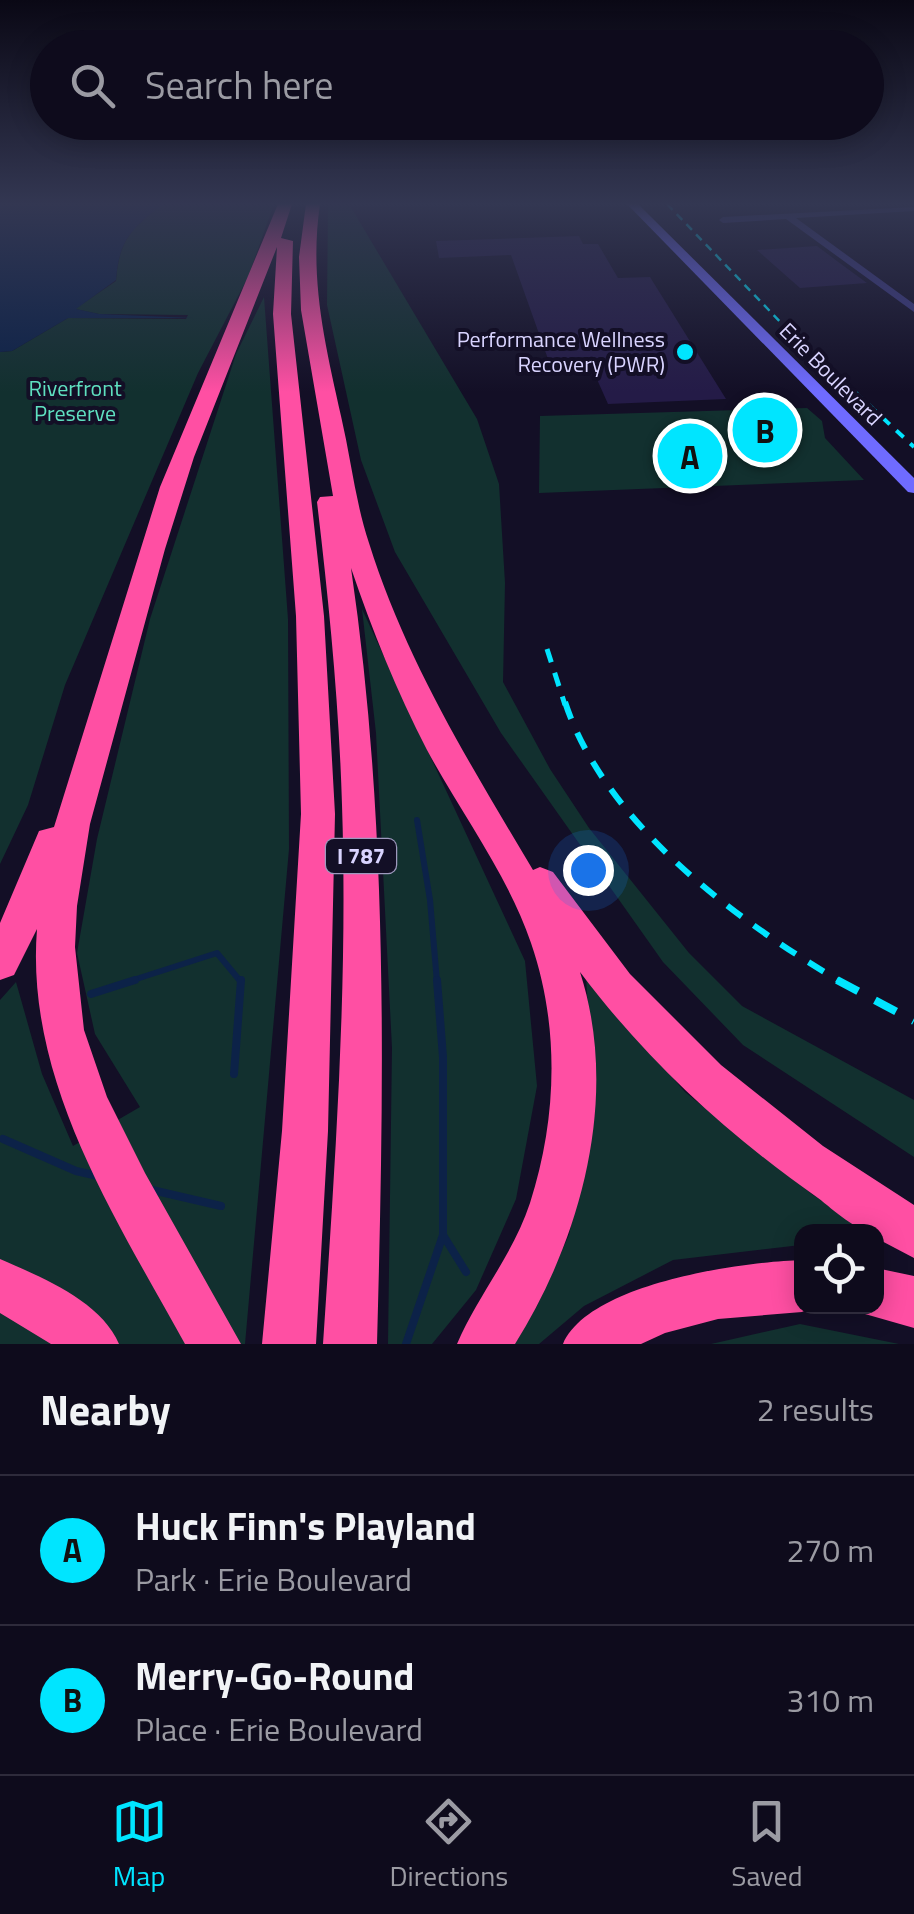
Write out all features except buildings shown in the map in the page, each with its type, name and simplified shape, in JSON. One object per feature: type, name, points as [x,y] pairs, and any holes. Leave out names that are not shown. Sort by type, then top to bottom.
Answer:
[{"type":"highway","points":[[214,1344],[118,1167],[69,1053],[55,976],[57,907],[76,814],[182,460],[264,267]]},
{"type":"highway","name":"I 787","points":[[283,267],[281,290],[310,616],[318,814],[310,1037],[289,1344]]},
{"type":"highway","name":"I 787","points":[[307,267],[317,416],[348,654],[360,816],[360,1054],[350,1344]]},
{"type":"highway","points":[[317,370],[356,543],[427,717],[543,926],[570,1010],[574,1060],[572,1117],[552,1206],[519,1286],[484,1344]]},
{"type":"highway","points":[[405,663],[441,714],[546,893],[620,992],[684,1059],[764,1129],[914,1233]]},
{"type":"highway","points":[[0,962],[31,903],[73,772],[112,690]]},
{"type":"highway","points":[[0,1285],[64,1320],[92,1344]]},
{"type":"highway","points":[[590,1344],[626,1323],[681,1302],[749,1288],[794,1286]]},
{"type":"highway","points":[[884,1296],[914,1302]]},
{"type":"street","name":"Erie Boulevard","points":[[694,267],[914,488]]},
{"type":"street","points":[[857,267],[914,308]]},
{"type":"green space","name":"Riverfront Preserve","points":[[118,267],[252,267],[198,373],[65,685],[28,805],[0,864],[0,352],[12,351],[68,318],[186,319],[188,315],[99,314],[75,309],[116,281]]},
{"type":"green space","points":[[327,267],[386,267],[477,419],[499,484],[505,583],[503,682],[550,769],[589,828],[689,953],[742,1006],[914,1100],[914,1157],[743,1045],[663,962],[501,733],[395,552],[361,460],[327,305]]},
{"type":"green space","points":[[264,297],[288,619],[289,849],[245,1344],[0,1344],[0,1000],[16,982],[42,1074],[73,1146],[140,1107],[95,1034],[77,953],[97,839],[150,619],[236,354]]},
{"type":"green space","points":[[807,408],[822,421],[825,438],[864,480],[539,493],[540,416]]},
{"type":"green space","points":[[362,609],[525,961],[537,1086],[516,1199],[476,1290],[432,1344],[388,1344],[392,1048],[376,733]]},
{"type":"green space","points":[[586,977],[685,1092],[813,1195],[860,1224],[794,1224],[794,1246],[673,1260],[584,1306],[539,1344],[510,1344],[536,1308],[569,1235],[595,1115]]},
{"type":"green space","points":[[800,1324],[899,1344],[711,1344]]},
{"type":"water","points":[[0,267],[118,267],[116,280],[76,309],[99,314],[193,318],[68,318],[12,351],[0,352]]},
{"type":"waterway","points":[[417,820],[430,900],[437,982]]},
{"type":"waterway","points":[[127,982],[217,953],[241,982]]},
{"type":"waterway","points":[[91,994],[135,980]]},
{"type":"waterway","points":[[437,980],[443,1057],[443,1235]]},
{"type":"waterway","points":[[234,1074],[241,982]]},
{"type":"waterway","points":[[3,1139],[76,1171],[98,1176]]},
{"type":"waterway","points":[[152,1190],[221,1206]]},
{"type":"waterway","points":[[406,1344],[443,1235]]},
{"type":"waterway","points":[[443,1235],[466,1272]]},
{"type":"railway","points":[[727,267],[786,328]]},
{"type":"railway","points":[[786,328],[914,447]]},
{"type":"railway","points":[[547,649],[565,705]]},
{"type":"railway","points":[[565,702],[584,747],[610,789],[642,828],[718,898],[841,982]]},
{"type":"railway","points":[[837,980],[914,1021]]},
{"type":"place","name":"Performance Wellness Recovery (PWR)","points":[[685,352]]},
{"type":"place","name":"Merry-Go-Round","points":[[765,430]]},
{"type":"place","name":"Huck Finn's Playland","points":[[690,456]]}]
